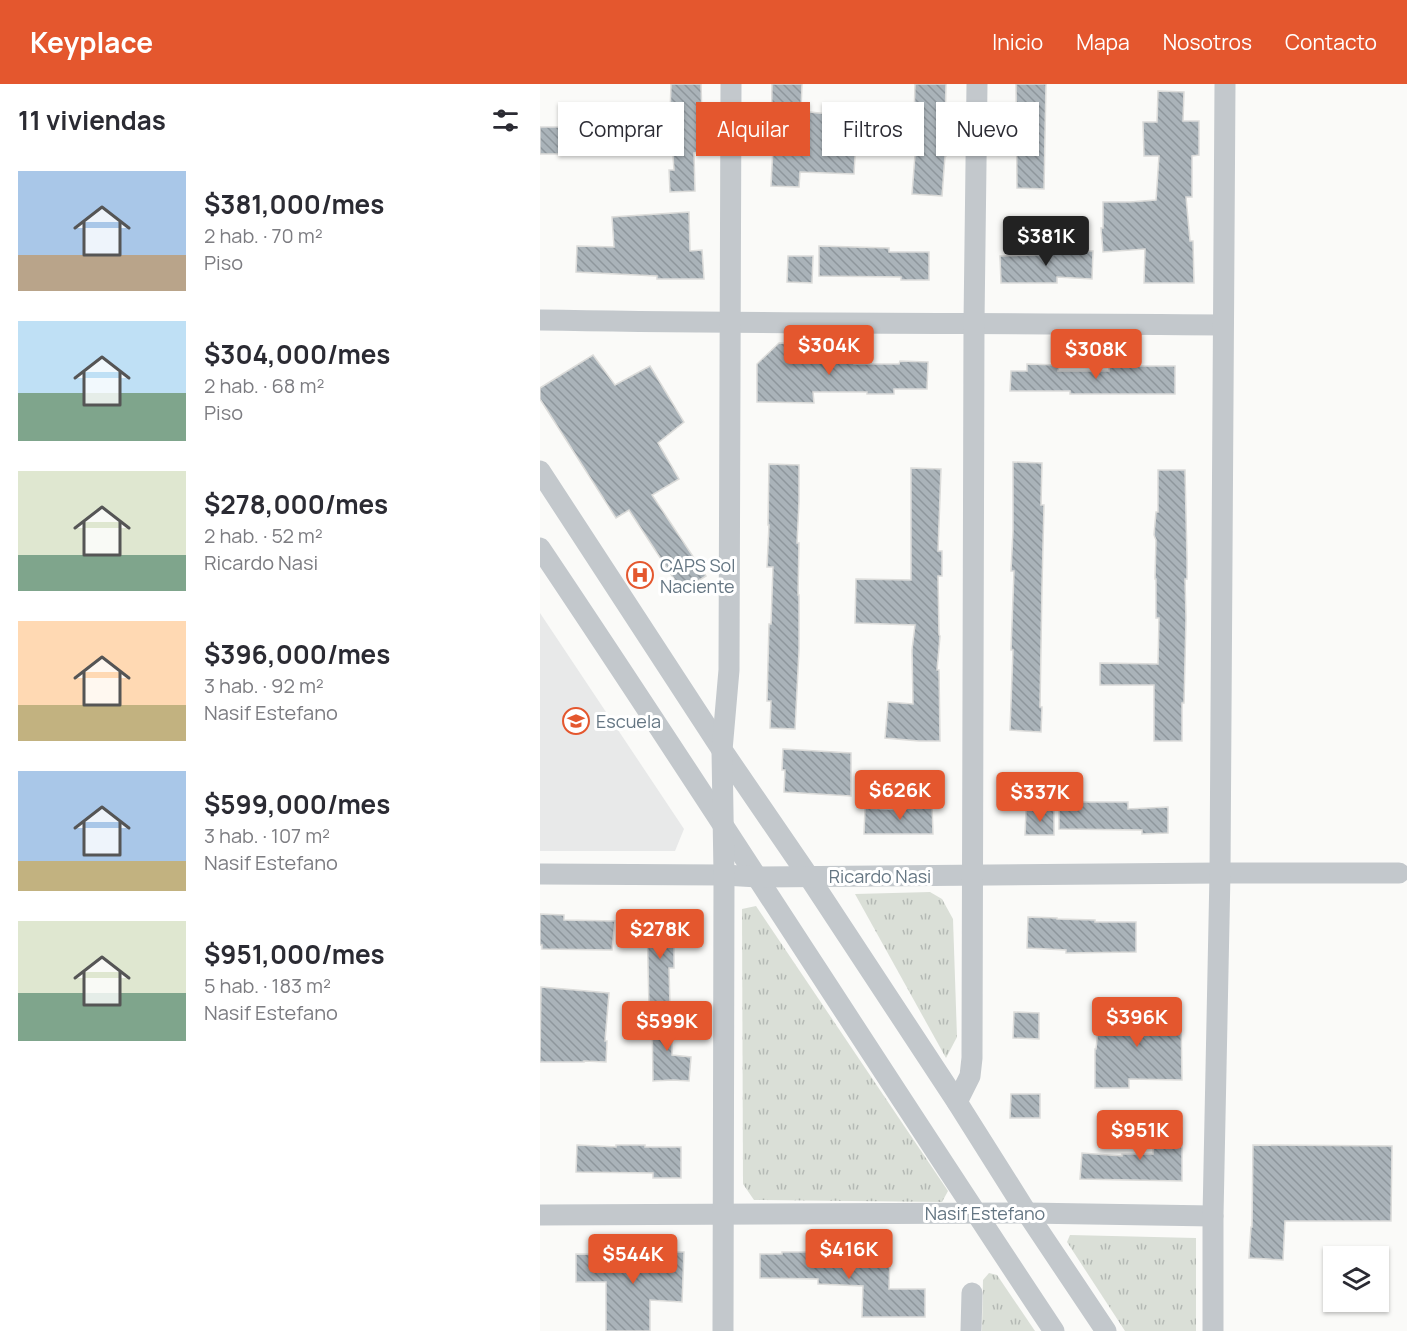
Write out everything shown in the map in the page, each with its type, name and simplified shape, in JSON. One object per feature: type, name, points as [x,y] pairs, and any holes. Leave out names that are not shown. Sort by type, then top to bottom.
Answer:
[{"type":"street","points":[[723,1331],[722,750],[729,670],[731,84]]},
{"type":"street","points":[[957,1102],[970,1076],[972,1058],[977,84]]},
{"type":"street","points":[[1213,1331],[1220,873],[1226,84]]},
{"type":"street","points":[[540,320],[730,323],[1223,324]]},
{"type":"street","points":[[540,471],[1106,1331]]},
{"type":"street","points":[[540,548],[1054,1331]]},
{"type":"street","name":"Ricardo Nasi","points":[[540,874],[809,877],[1399,873]]},
{"type":"street","name":"Nasif Estefano","points":[[540,1215],[1027,1213],[1213,1216]]},
{"type":"street","points":[[971,1331],[972,1293]]},
{"type":"shaded area","name":"Escuela","points":[[540,613],[684,829],[675,851],[540,851]]},
{"type":"green space","points":[[930,892],[942,899],[953,919],[957,1037],[946,1058],[855,894]]},
{"type":"green space","points":[[756,906],[948,1191],[942,1202],[754,1200],[743,1184],[742,909]]},
{"type":"green space","points":[[1070,1235],[1196,1238],[1196,1331],[1125,1331],[1067,1242]]},
{"type":"green space","points":[[989,1273],[997,1275],[1035,1331],[982,1331],[983,1280]]},
{"type":"building","points":[[671,84],[701,84],[702,102],[696,102],[695,191],[670,192],[669,170],[674,170],[673,156],[684,156],[684,102],[670,102]]},
{"type":"building","points":[[772,84],[802,84],[801,102],[772,102]]},
{"type":"building","points":[[915,84],[946,84],[946,102],[936,102],[936,156],[945,156],[942,196],[912,194],[915,156],[924,156],[924,102],[914,102]]},
{"type":"building","points":[[1016,84],[1046,84],[1044,189],[1017,188],[1017,156],[1039,156],[1039,102],[1016,102]]},
{"type":"building","points":[[1158,91],[1184,92],[1183,121],[1199,121],[1199,155],[1192,156],[1192,197],[1186,197],[1190,241],[1193,241],[1194,283],[1144,283],[1145,249],[1103,252],[1101,228],[1103,228],[1103,202],[1156,200],[1159,156],[1144,156],[1143,122],[1157,122]]},
{"type":"building","points":[[810,112],[822,113],[822,156],[855,156],[854,174],[800,172],[799,187],[771,186],[773,156],[810,156]]},
{"type":"building","points":[[540,127],[558,127],[558,154],[540,154]]},
{"type":"building","points":[[689,212],[690,251],[702,250],[704,279],[657,279],[657,276],[576,272],[577,246],[614,247],[612,217]]},
{"type":"building","points":[[819,246],[889,248],[889,252],[929,252],[929,280],[901,280],[901,277],[819,276]]},
{"type":"building","points":[[1062,250],[1093,251],[1092,279],[1057,277],[1057,283],[1001,283],[1000,256],[1062,254]]},
{"type":"building","points":[[788,256],[813,256],[812,283],[787,282]]},
{"type":"building","points":[[779,343],[812,344],[813,361],[854,361],[854,364],[928,362],[927,389],[894,389],[894,394],[813,392],[814,403],[757,402],[757,364]]},
{"type":"building","points":[[593,355],[615,385],[650,366],[684,422],[658,443],[679,479],[652,495],[706,576],[682,591],[629,510],[616,518],[540,399],[540,388]]},
{"type":"building","points":[[1027,364],[1059,365],[1058,371],[1109,371],[1109,366],[1175,366],[1175,394],[1070,394],[1070,391],[1010,391],[1011,371],[1027,371]]},
{"type":"building","points":[[1013,462],[1042,463],[1041,505],[1044,505],[1041,732],[1010,730],[1014,571],[1011,571]]},
{"type":"building","points":[[769,464],[799,465],[797,543],[799,543],[799,650],[795,729],[770,728],[771,701],[767,701],[773,567],[767,567]]},
{"type":"building","points":[[911,468],[941,469],[938,551],[942,551],[942,576],[938,576],[940,636],[937,670],[939,670],[940,741],[885,738],[888,702],[913,704],[912,650],[915,625],[855,623],[856,579],[911,580]]},
{"type":"building","points":[[1158,470],[1185,470],[1187,579],[1185,579],[1182,741],[1154,741],[1154,685],[1100,685],[1100,663],[1158,664],[1159,618],[1156,618],[1156,540],[1154,535],[1156,512],[1158,512]]},
{"type":"building","points":[[783,749],[851,753],[851,796],[784,792]]},
{"type":"building","points":[[1059,802],[1128,802],[1128,809],[1168,807],[1168,833],[1142,834],[1142,830],[1059,829]]},
{"type":"building","points":[[932,804],[933,834],[864,834],[865,808],[905,810],[905,805]]},
{"type":"building","points":[[1026,810],[1054,810],[1054,835],[1025,835]]},
{"type":"building","points":[[540,914],[564,915],[564,920],[615,921],[612,950],[542,949]]},
{"type":"building","points":[[1028,917],[1095,920],[1095,922],[1136,922],[1136,952],[1066,953],[1066,950],[1027,948]]},
{"type":"building","points":[[653,918],[674,918],[674,968],[669,968],[670,1007],[649,1008],[647,920],[653,921]]},
{"type":"building","points":[[541,987],[609,993],[605,1041],[607,1041],[606,1062],[540,1062]]},
{"type":"building","points":[[1100,1009],[1138,1013],[1181,1013],[1182,1080],[1129,1079],[1129,1088],[1095,1088],[1095,1049]]},
{"type":"building","points":[[1014,1012],[1039,1013],[1039,1039],[1013,1038]]},
{"type":"building","points":[[652,1013],[672,1013],[672,1055],[691,1057],[689,1081],[653,1081]]},
{"type":"building","points":[[1011,1094],[1040,1094],[1040,1118],[1010,1118]]},
{"type":"building","points":[[1154,1127],[1182,1128],[1182,1181],[1080,1179],[1082,1153],[1122,1156],[1122,1154],[1153,1154]]},
{"type":"building","points":[[577,1145],[681,1147],[681,1178],[653,1178],[653,1173],[576,1172]]},
{"type":"building","points":[[1253,1145],[1392,1146],[1391,1221],[1285,1221],[1283,1260],[1249,1258],[1252,1227]]},
{"type":"building","points":[[655,1252],[684,1252],[682,1302],[650,1300],[650,1331],[606,1331],[606,1282],[576,1282],[576,1254],[655,1255]]},
{"type":"building","points":[[782,1252],[850,1253],[849,1256],[890,1257],[889,1289],[925,1289],[925,1317],[862,1317],[863,1286],[818,1284],[818,1279],[760,1278],[760,1254],[782,1254]]},
{"type":"place","name":"CAPS Sol Naciente","points":[[640,575]]},
{"type":"place","name":"Escuela","points":[[576,721]]}]
